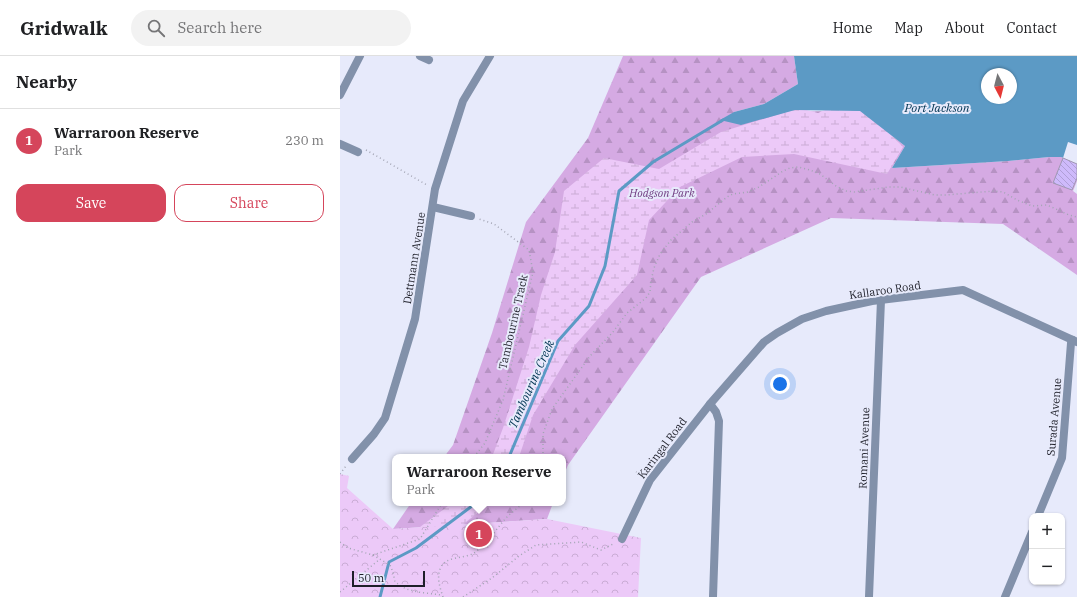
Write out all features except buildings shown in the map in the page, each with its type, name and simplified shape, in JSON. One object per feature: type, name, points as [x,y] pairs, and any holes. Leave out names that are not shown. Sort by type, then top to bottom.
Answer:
[{"type":"street","points":[[340,94],[360,56]]},
{"type":"street","points":[[420,56],[428,60]]},
{"type":"street","name":"Dettmann Avenue","points":[[352,459],[374,434],[385,418],[415,319],[435,190],[463,101],[490,56]]},
{"type":"street","points":[[340,144],[362,151]]},
{"type":"street","points":[[433,207],[471,216]]},
{"type":"street","name":"Kallaroo Road","points":[[717,396],[764,342],[777,333],[802,319],[816,314],[881,300],[963,290],[1075,341]]},
{"type":"street","name":"Romani Avenue","points":[[870,597],[881,300]]},
{"type":"street","name":"Surada Avenue","points":[[1039,513],[1062,458],[1071,343],[1075,341]]},
{"type":"street","name":"Karingal Road","points":[[622,539],[650,480],[717,396]]},
{"type":"street","points":[[710,404],[716,412],[719,421],[713,597]]},
{"type":"street","points":[[1005,597],[1029,539]]},
{"type":"street","points":[[870,597],[876,597]]},
{"type":"path","points":[[362,151],[435,190]]},
{"type":"path","points":[[543,454],[543,434],[552,410],[590,356],[613,332],[627,313],[646,298],[650,292],[650,281],[660,254],[671,240],[692,222],[706,214],[727,197],[734,194],[748,192],[759,187],[782,171],[798,167],[810,170],[820,174],[836,186],[846,191],[900,187],[935,195],[994,191],[1003,192],[1032,206],[1047,205],[1077,217]]},
{"type":"path","name":"Tambourine Track","points":[[471,216],[494,224],[529,250],[533,272],[503,400],[485,443],[476,454]]},
{"type":"path","points":[[340,474],[352,459]]},
{"type":"path","points":[[373,554],[420,539],[440,506]]},
{"type":"path","points":[[340,542],[348,548],[373,554],[390,565],[395,582],[406,589],[442,596],[438,580],[440,568],[444,563],[449,560],[473,553],[488,540],[508,516],[520,506]]},
{"type":"path","points":[[464,597],[536,545],[581,542],[601,550],[622,539]]},
{"type":"path","points":[[340,592],[381,559]]},
{"type":"green space","name":"Hodgson Park","points":[[623,56],[794,56],[798,84],[764,104],[734,112],[860,111],[905,146],[892,168],[1049,157],[1061,157],[1077,163],[1077,181],[1073,191],[1077,194],[1077,275],[1003,224],[831,218],[701,277],[566,470],[566,454],[446,454],[453,445],[492,333],[526,222],[588,138]]},
{"type":"green space","points":[[832,107],[866,109],[903,147],[887,174],[794,154],[742,157],[680,187],[649,220],[637,275],[575,345],[533,415],[520,454],[493,454],[529,347],[541,295],[555,252],[564,191],[604,158],[659,169],[721,132],[799,108],[818,113]]},
{"type":"green space","points":[[340,474],[349,476],[347,488],[393,529],[547,519],[641,538],[638,597],[340,597]]},
{"type":"green space","points":[[409,506],[552,506],[547,519],[393,529]]},
{"type":"green space","points":[[448,506],[486,506],[422,557],[408,536]]},
{"type":"water","name":"Port Jackson","points":[[794,56],[1077,56],[1077,163],[1061,157],[1049,157],[892,168],[905,146],[860,111],[795,110],[741,125],[720,120],[734,112],[764,104],[798,84]]},
{"type":"pier","points":[[1068,142],[1077,145],[1077,164],[1063,158]]},
{"type":"waterway","name":"Tambourine Creek","points":[[510,454],[558,341],[589,306],[605,266],[619,191],[653,162],[723,120]]},
{"type":"waterway","name":"Tambourine Creek","points":[[380,597],[389,562],[416,548],[472,506]]},
{"type":"place","name":"Warraroon Reserve","points":[[479,534]]}]
